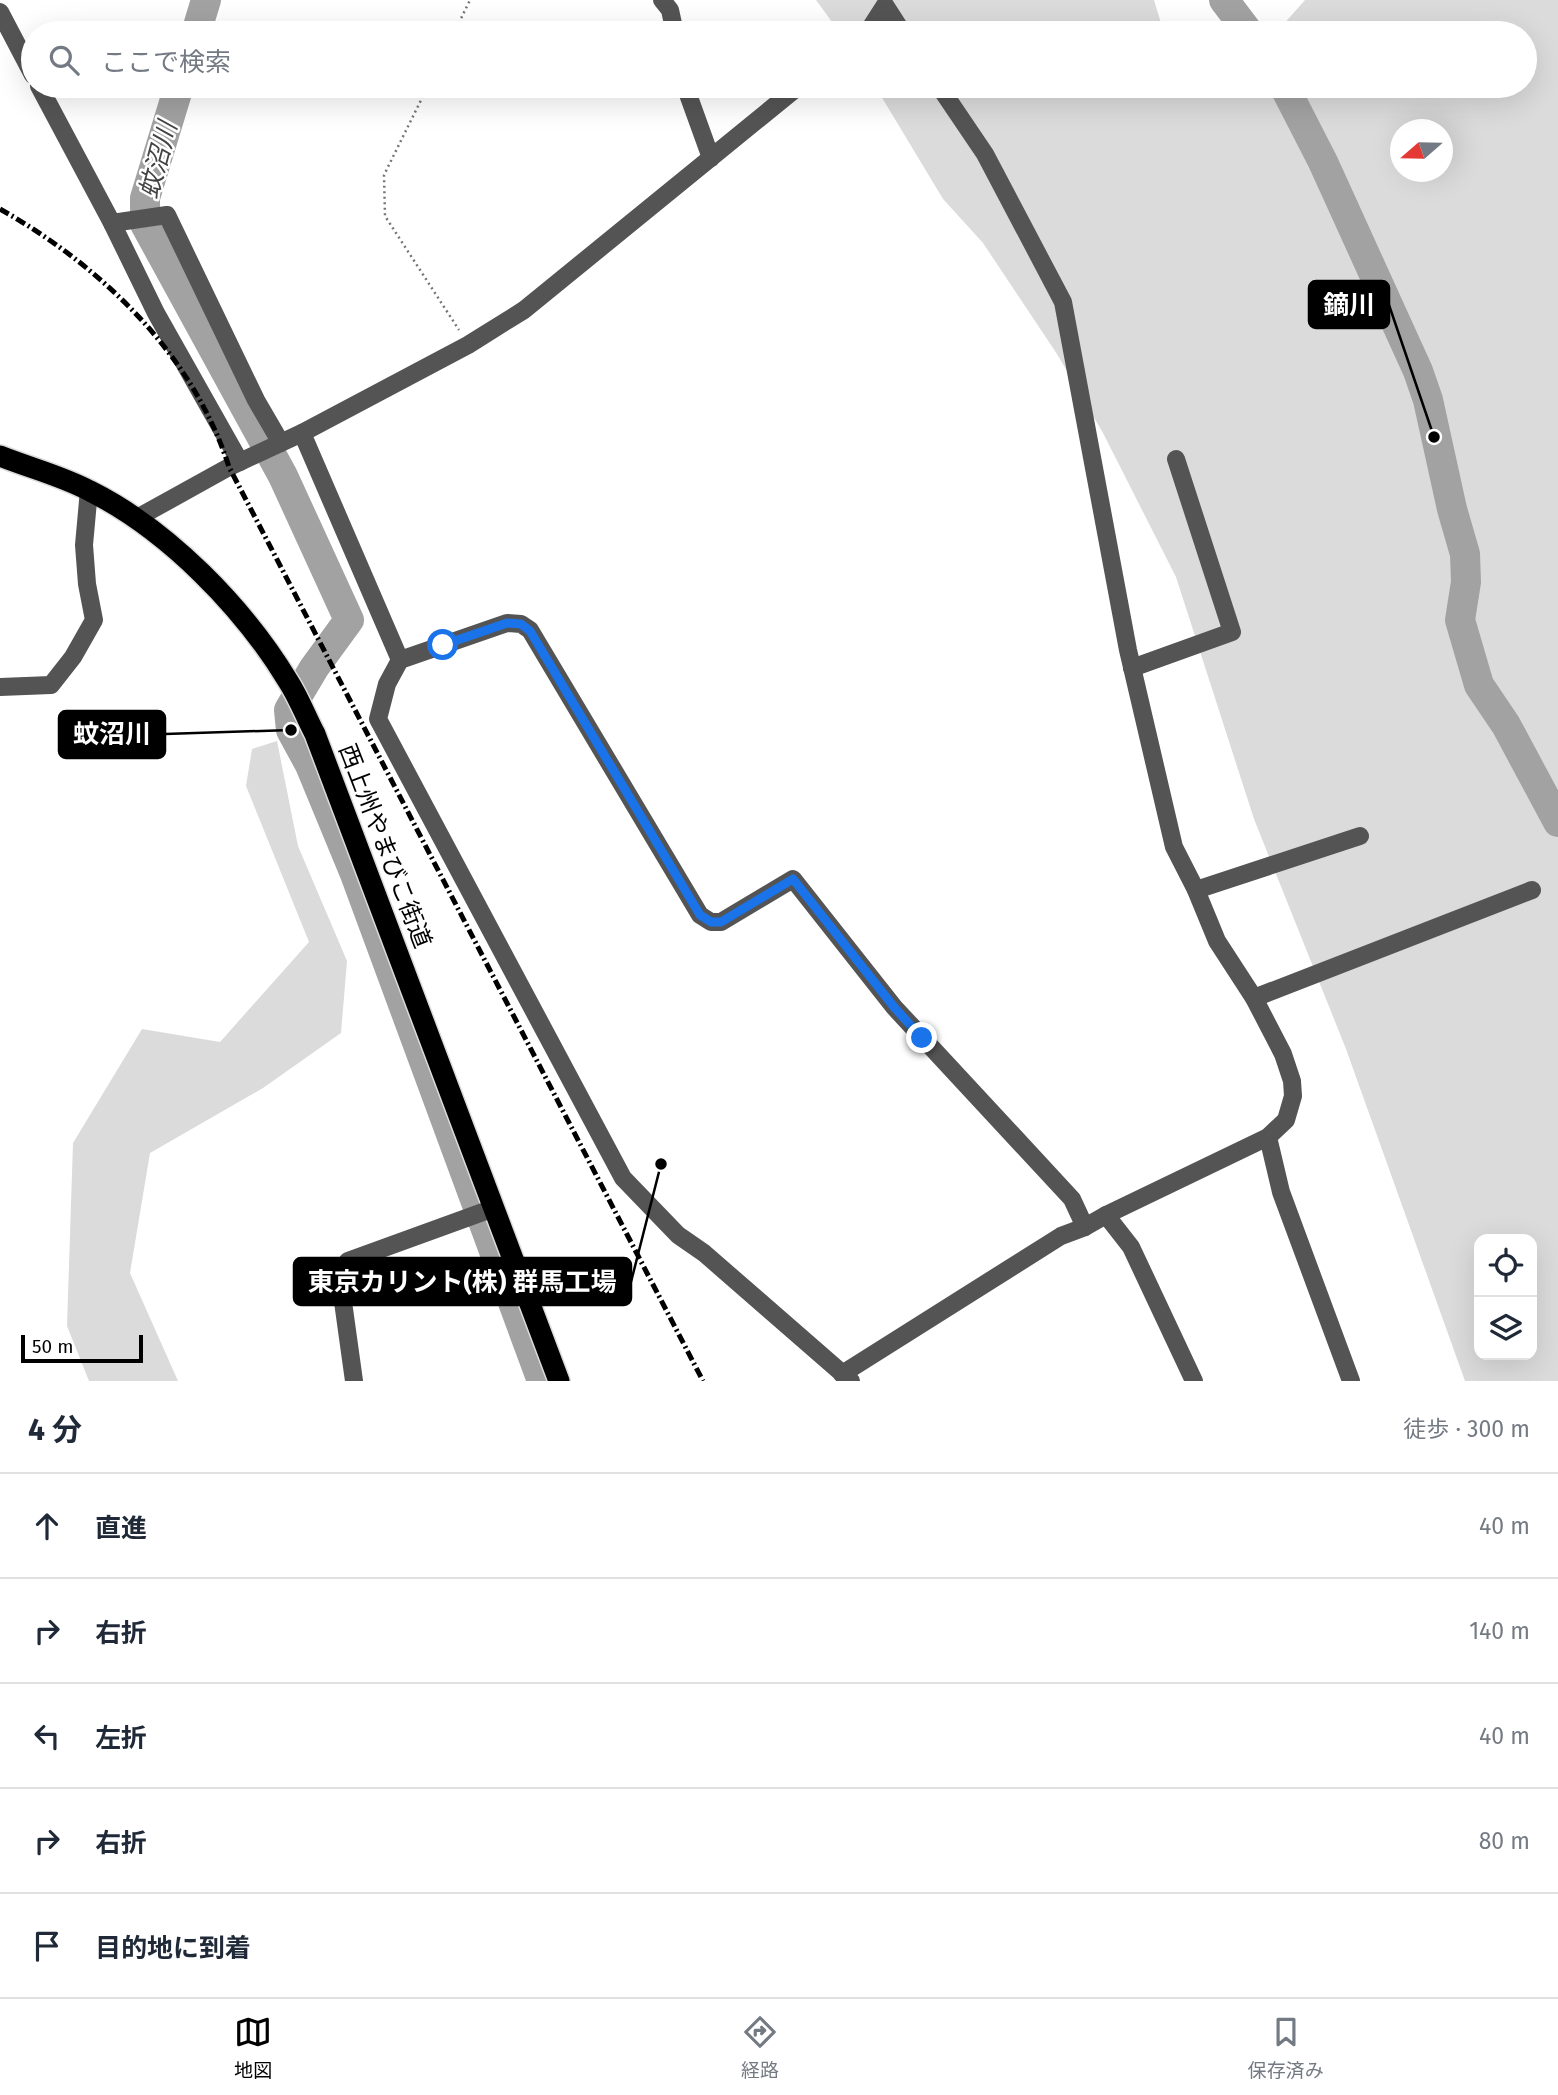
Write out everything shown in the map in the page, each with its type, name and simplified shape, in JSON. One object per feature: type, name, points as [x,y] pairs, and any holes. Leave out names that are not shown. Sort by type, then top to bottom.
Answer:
[{"type":"highway","name":"西上州やまびこ街道","points":[[0,456],[89,490],[136,518],[198,571],[248,624],[289,682],[315,734],[484,1212],[559,1381]]},
{"type":"street","points":[[663,0],[670,10],[672,21]]},
{"type":"street","points":[[875,21],[885,5],[895,21]]},
{"type":"street","points":[[0,12],[21,52]]},
{"type":"street","points":[[46,98],[118,222],[156,313],[240,462]]},
{"type":"street","points":[[689,98],[711,158]]},
{"type":"street","points":[[136,518],[468,345],[524,310],[784,98]]},
{"type":"street","points":[[947,98],[985,154],[1063,302],[1132,668],[1174,847],[1196,890],[1217,941],[1254,998],[1283,1054],[1292,1081],[1293,1096],[1286,1120],[1268,1137],[1085,1227],[1061,1236],[847,1377],[704,1253],[678,1235],[623,1178],[377,719],[387,684],[400,660],[507,623],[521,624],[530,631],[700,915],[711,922],[721,922],[793,879],[894,1007],[1072,1199],[1085,1227]]},
{"type":"street","points":[[118,222],[167,215],[256,400],[281,443]]},
{"type":"street","points":[[302,433],[400,660]]},
{"type":"street","points":[[1132,668],[1232,632],[1176,459]]},
{"type":"street","points":[[0,687],[51,685],[73,657],[94,620],[87,584],[84,545],[89,490]]},
{"type":"street","points":[[1196,890],[1360,836]]},
{"type":"street","points":[[1254,998],[1532,890]]},
{"type":"street","points":[[1268,1137],[1281,1192],[1352,1381]]},
{"type":"street","points":[[354,1381],[339,1273],[348,1261],[484,1212]]},
{"type":"street","points":[[1106,1215],[1131,1247],[1194,1381]]},
{"type":"path","points":[[460,21],[470,0]]},
{"type":"path","points":[[422,98],[384,175],[384,216],[468,345]]},
{"type":"shaded area","points":[[816,0],[1154,0],[1160,21],[831,21]]},
{"type":"shaded area","points":[[1305,0],[1558,0],[1558,1381],[1465,1381],[1346,1049],[1254,819],[1176,577],[1103,433],[1057,354],[983,243],[943,199],[882,98],[1537,98],[1537,21],[1286,21]]},
{"type":"shaded area","points":[[277,741],[298,846],[347,961],[341,1033],[263,1088],[150,1153],[130,1273],[178,1381],[89,1381],[67,1326],[73,1143],[142,1029],[220,1042],[309,942],[246,786],[252,749]]},
{"type":"waterway","name":"蚊沼川","points":[[200,21],[206,0]]},
{"type":"waterway","points":[[1224,0],[1240,21]]},
{"type":"waterway","name":"蚊沼川","points":[[175,98],[145,198],[145,224],[283,476],[349,620],[314,668],[289,710],[291,730],[310,765],[355,874],[542,1381]]},
{"type":"waterway","points":[[1290,98],[1323,162],[1418,371],[1428,400],[1452,509],[1465,554],[1466,582],[1460,620],[1479,685],[1506,725],[1558,822]]},
{"type":"railway","points":[[0,209],[73,257],[107,286],[139,317],[192,387],[213,426],[229,467],[703,1381]]},
{"type":"place","name":"鏑川","points":[[1434,437]]},
{"type":"place","name":"蚊沼川","points":[[291,730]]},
{"type":"place","name":"東京カリント(株) 群馬工場","points":[[661,1164]]},
{"type":"route","points":[[443,645],[507,623],[521,624],[530,631],[700,915],[711,922],[721,922],[793,879],[894,1007],[922,1038]]}]
